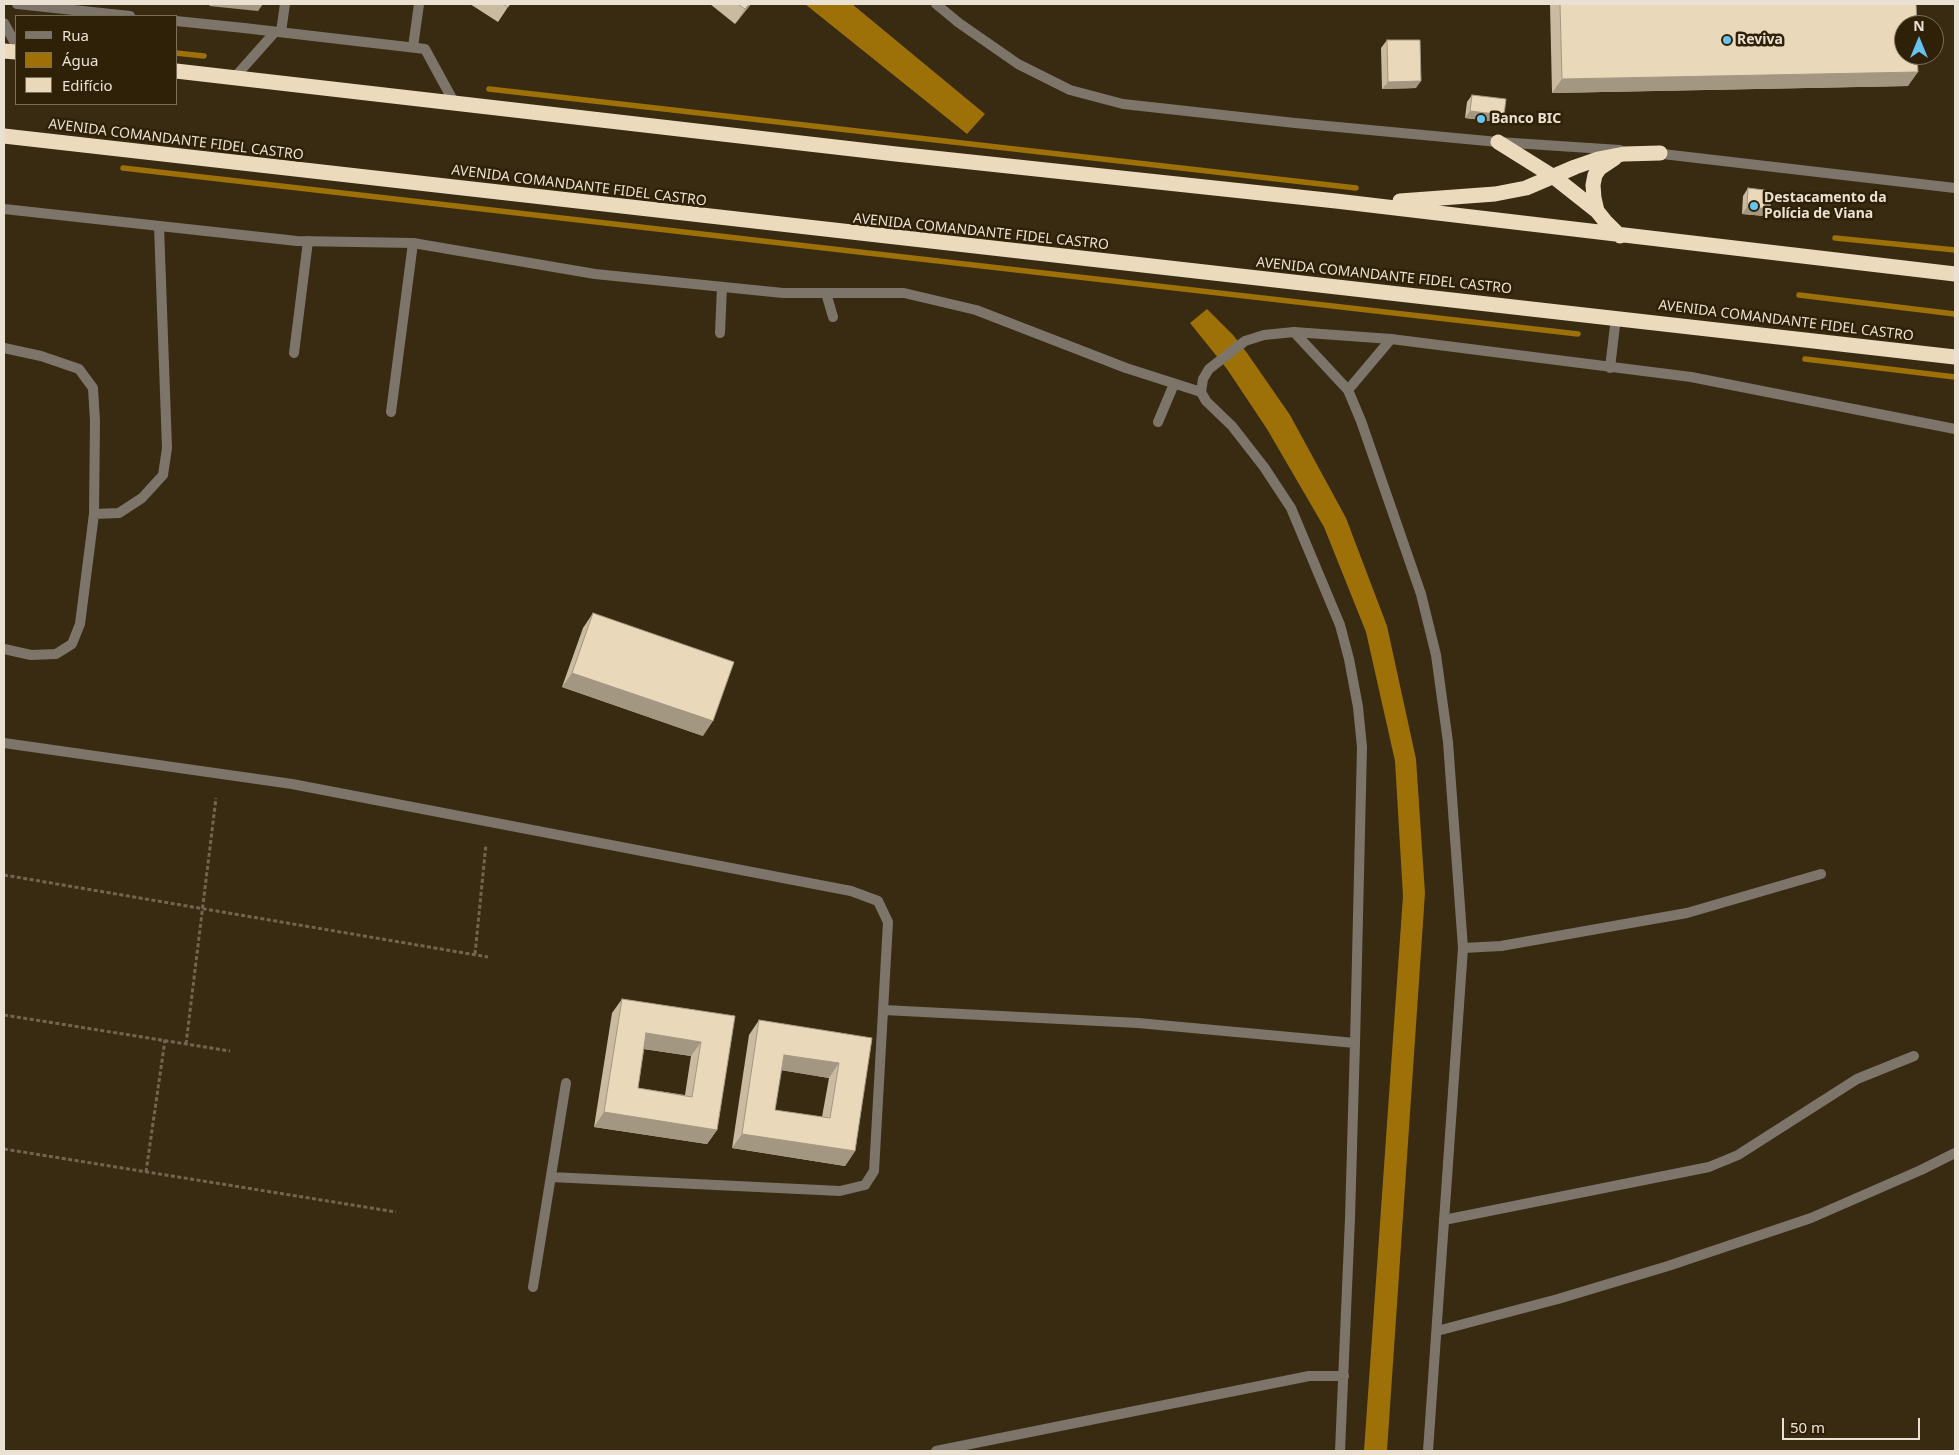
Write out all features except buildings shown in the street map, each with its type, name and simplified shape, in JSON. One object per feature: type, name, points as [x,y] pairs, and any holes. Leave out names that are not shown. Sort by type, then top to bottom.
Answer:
[{"type":"highway","points":[[178,71],[896,154],[1336,201],[1955,274]]},
{"type":"highway","name":"AVENIDA COMANDANTE FIDEL CASTRO","points":[[4,136],[1955,357]]},
{"type":"highway","points":[[1498,142],[1554,177],[1598,211],[1620,236]]},
{"type":"highway","points":[[1336,201],[1416,201],[1496,194],[1526,188],[1598,159],[1624,154],[1660,153]]},
{"type":"highway","points":[[1598,211],[1594,198],[1593,184],[1595,175],[1610,160],[1624,154]]},
{"type":"street","points":[[12,4],[121,15]]},
{"type":"street","points":[[234,78],[278,32],[285,4]]},
{"type":"street","points":[[414,47],[419,4]]},
{"type":"street","points":[[936,4],[959,23],[1018,64],[1070,90],[1123,104],[1294,123],[1498,142],[1660,153],[1955,188]]},
{"type":"street","points":[[178,21],[425,49],[455,104]]},
{"type":"street","points":[[4,23],[15,43]]},
{"type":"street","points":[[4,209],[308,241],[413,243],[595,274],[783,293],[904,293],[976,310],[1126,368],[1201,392]]},
{"type":"street","points":[[94,514],[119,513],[142,498],[163,475],[167,448],[158,226]]},
{"type":"street","points":[[294,353],[308,241]]},
{"type":"street","points":[[392,412],[413,243]]},
{"type":"street","points":[[720,333],[722,287]]},
{"type":"street","points":[[826,293],[833,316]]},
{"type":"street","points":[[1610,368],[1616,318]]},
{"type":"street","points":[[1340,1451],[1355,1043],[1362,747],[1358,706],[1340,626],[1291,508],[1264,467],[1232,426],[1206,401],[1201,392],[1203,379],[1209,369],[1245,341],[1264,335],[1294,332],[1391,339],[1691,377],[1955,429]]},
{"type":"street","points":[[1294,332],[1348,390],[1421,594],[1436,655],[1448,742],[1463,948],[1428,1451]]},
{"type":"street","points":[[1348,390],[1391,339]]},
{"type":"street","points":[[4,348],[41,356],[80,369],[93,388],[95,421],[94,514],[80,624],[72,644],[56,654],[32,655],[4,649]]},
{"type":"street","points":[[1158,422],[1174,384]]},
{"type":"street","points":[[4,743],[292,784],[851,891],[878,901],[888,922],[884,1010],[874,1171],[865,1184],[840,1191],[551,1177]]},
{"type":"street","points":[[1463,948],[1501,946],[1687,914],[1821,874]]},
{"type":"street","points":[[884,1010],[1138,1023],[1355,1043]]},
{"type":"street","points":[[1444,1220],[1709,1167],[1738,1155],[1857,1079],[1914,1056]]},
{"type":"street","points":[[533,1287],[566,1084]]},
{"type":"street","points":[[1437,1331],[1558,1299],[1668,1266],[1811,1218],[1955,1153]]},
{"type":"street","points":[[936,1451],[1309,1376],[1344,1376]]},
{"type":"path","points":[[186,1044],[216,798]]},
{"type":"path","points":[[475,954],[486,844]]},
{"type":"path","points":[[4,876],[488,957]]},
{"type":"path","points":[[4,1015],[230,1051]]},
{"type":"path","points":[[146,1172],[164,1040]]},
{"type":"path","points":[[4,1149],[396,1212]]},
{"type":"water","points":[[805,4],[852,4],[985,114],[967,134]]},
{"type":"water","points":[[1207,309],[1233,335],[1290,415],[1346,518],[1387,626],[1416,759],[1425,893],[1387,1451],[1364,1451],[1403,896],[1395,761],[1366,632],[1324,527],[1267,429],[1227,369],[1190,323]]},
{"type":"waterway","points":[[178,53],[204,56]]},
{"type":"waterway","points":[[489,89],[1356,188]]},
{"type":"waterway","points":[[123,168],[1578,334]]},
{"type":"waterway","points":[[1835,238],[1955,250]]},
{"type":"waterway","points":[[1799,295],[1955,314]]},
{"type":"waterway","points":[[1805,359],[1955,377]]},
{"type":"place","name":"Reviva","points":[[1727,40]]},
{"type":"place","name":"Banco BIC","points":[[1481,119]]},
{"type":"place","name":"Destacamento da Polícia de Viana","points":[[1754,206]]}]
